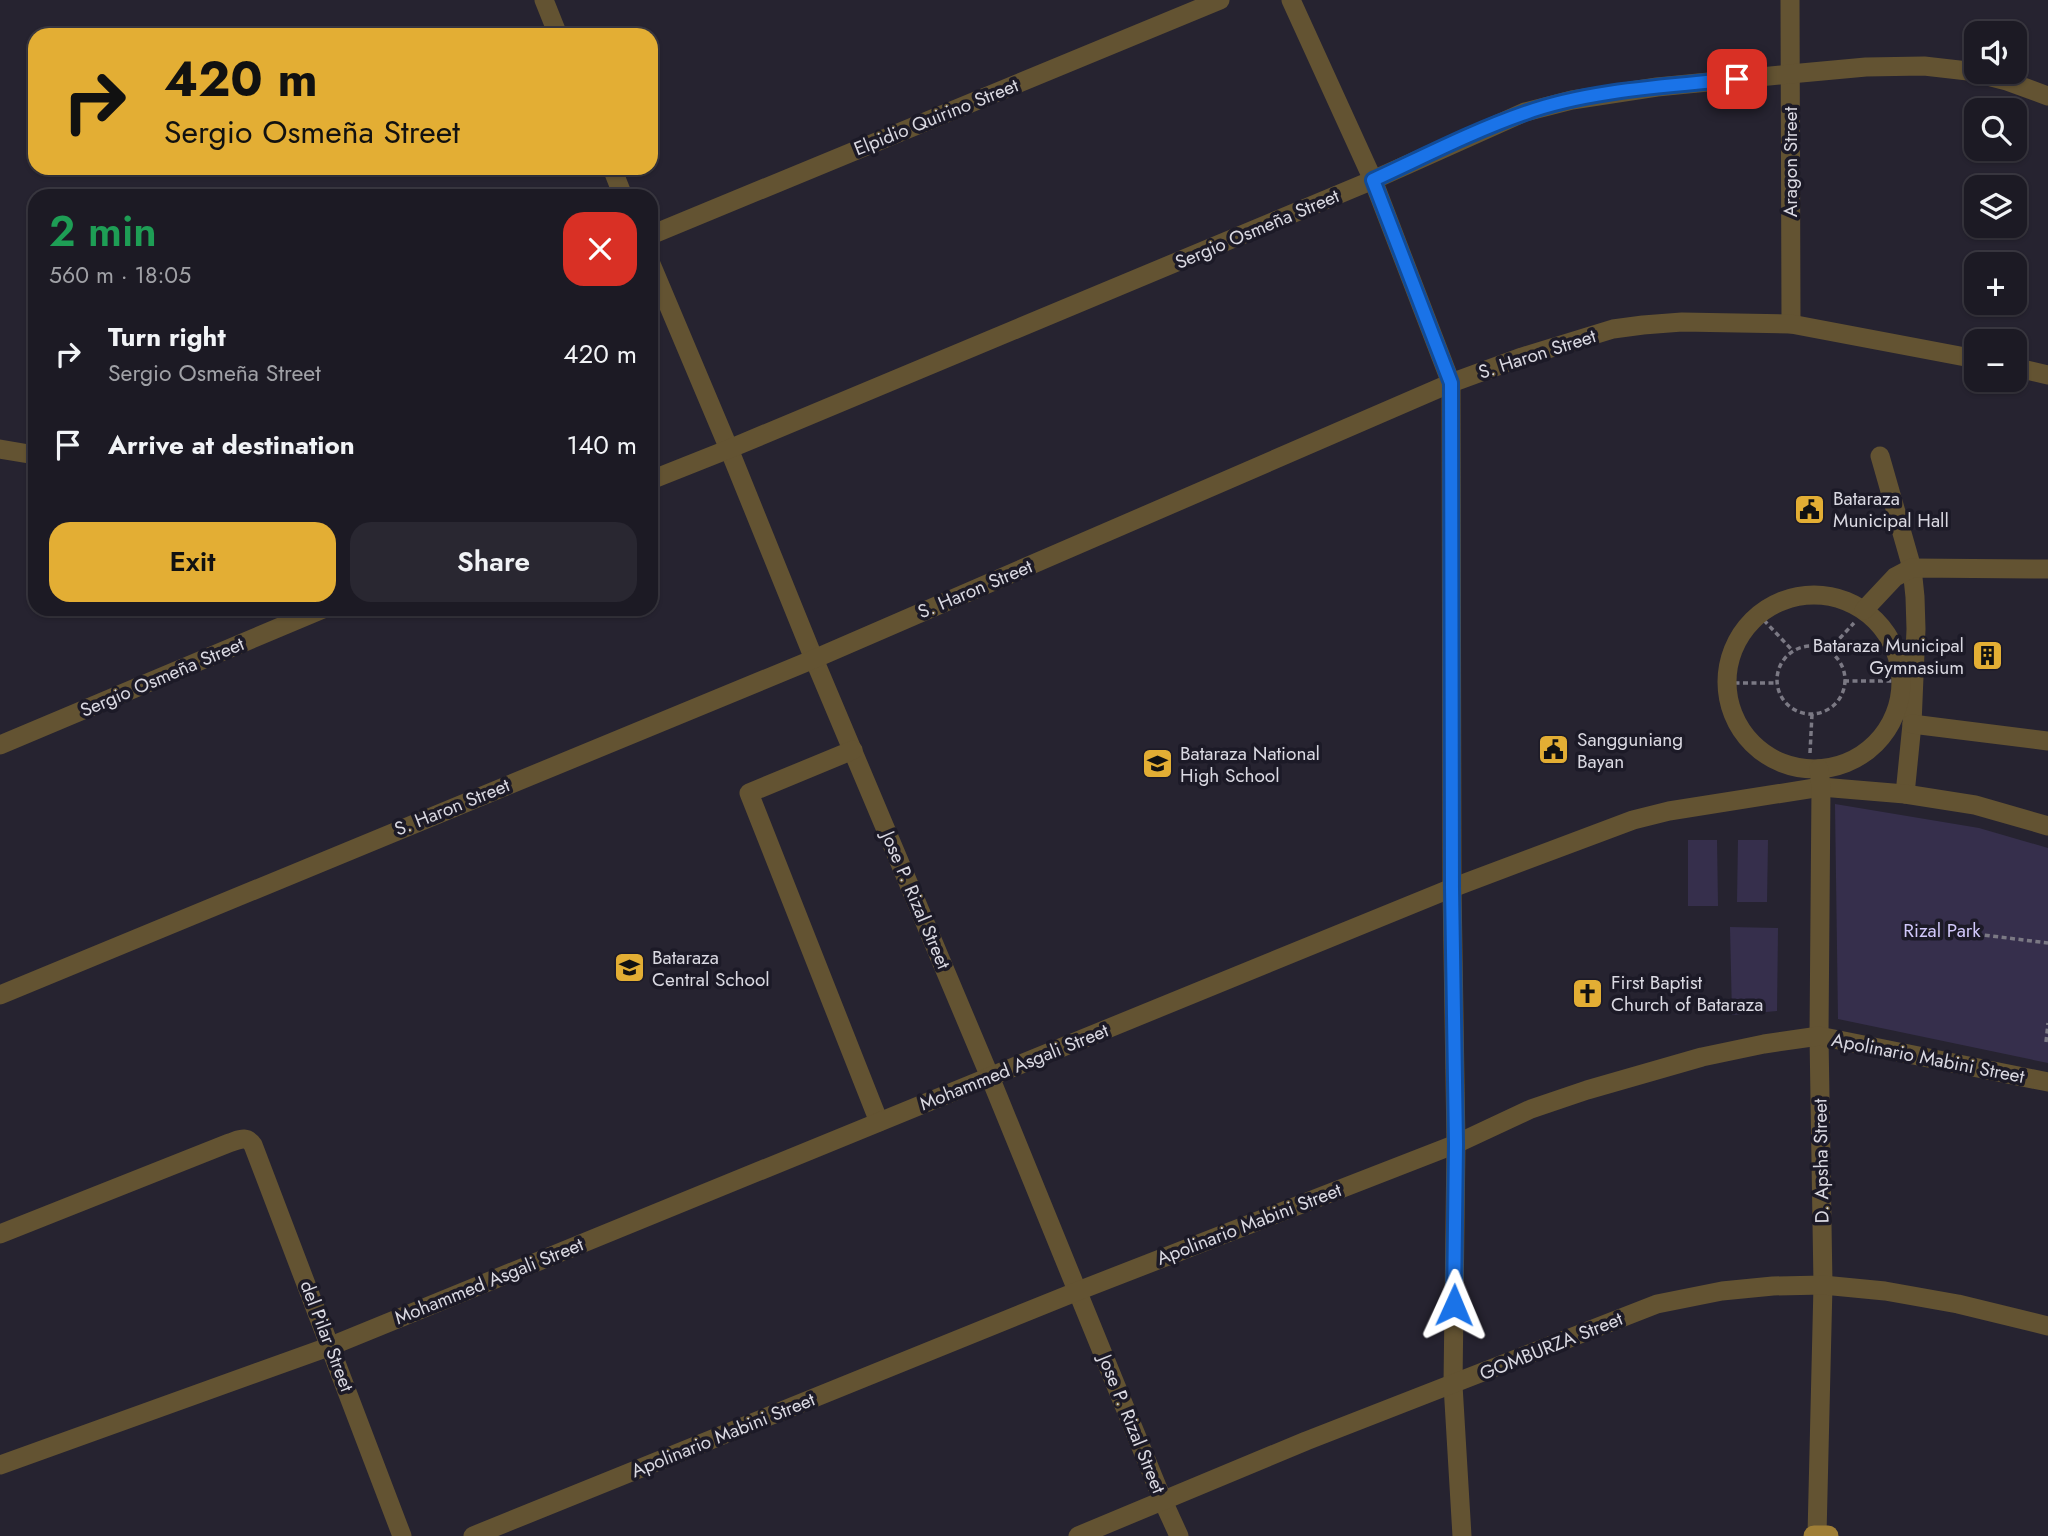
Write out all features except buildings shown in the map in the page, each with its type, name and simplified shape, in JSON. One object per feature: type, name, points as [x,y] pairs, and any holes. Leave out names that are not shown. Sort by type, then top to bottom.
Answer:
[{"type":"main road","points":[[1815,1536],[1828,1536]]},
{"type":"street","points":[[544,0],[555,28]]},
{"type":"street","name":"Elpidio Quirino Street","points":[[658,232],[1220,0]]},
{"type":"street","points":[[1292,0],[1373,180],[1451,383],[1452,888],[1456,1144],[1453,1385],[1461,1536]]},
{"type":"street","name":"Aragon Street","points":[[1790,0],[1791,324]]},
{"type":"street","name":"Sergio Osmeña Street","points":[[658,477],[1373,180],[1525,113],[1572,100],[1657,87],[1790,74],[1866,67],[1924,66],[1968,71],[2048,96]]},
{"type":"street","name":"Jose P. Rizal Street","points":[[658,281],[1179,1536]]},
{"type":"street","name":"S. Haron Street","points":[[0,995],[814,659],[1451,383],[1522,357],[1613,329],[1682,322],[1791,324],[1964,357]]},
{"type":"street","points":[[2027,370],[2048,375]]},
{"type":"street","points":[[0,449],[28,454]]},
{"type":"street","points":[[1880,456],[1912,569],[1916,629],[1912,724],[1905,794]]},
{"type":"street","points":[[1864,611],[1895,577],[1912,569],[2048,569]]},
{"type":"street","points":[[1809,594],[1841,598],[1864,611],[1881,625],[1897,653],[1902,681],[1894,718],[1886,732],[1862,755],[1817,775],[1769,757],[1751,742],[1736,723],[1730,708],[1728,661],[1742,632],[1758,614],[1778,602],[1809,594]]},
{"type":"street","name":"Sergio Osmeña Street","points":[[0,744],[306,616]]},
{"type":"street","points":[[1912,724],[2048,741]]},
{"type":"street","points":[[853,750],[749,793],[879,1122]]},
{"type":"street","name":"Mohammed Asgali Street","points":[[0,1465],[331,1346],[1452,888],[1633,820],[1817,775],[1905,794],[1975,805],[2048,827]]},
{"type":"street","name":"D. Apsha Street","points":[[1815,1536],[1824,1285],[1817,775]]},
{"type":"street","name":"Apolinario Mabini Street","points":[[473,1536],[1078,1291],[1456,1144],[1531,1109],[1587,1090],[1702,1057],[1819,1035],[2048,1082]]},
{"type":"street","name":"del Pilar Street","points":[[0,1234],[229,1143],[247,1139],[253,1145],[402,1536]]},
{"type":"street","name":"GOMBURZA Street","points":[[1078,1536],[1306,1441],[1657,1304],[1722,1291],[1824,1285],[1885,1291],[1958,1304],[2048,1326]]},
{"type":"path","points":[[1828,651],[1864,611]]},
{"type":"path","points":[[1758,614],[1793,652]]},
{"type":"path","points":[[1804,647],[1828,651],[1842,667],[1843,690],[1838,700],[1830,708],[1812,714],[1790,707],[1783,699],[1777,683],[1784,659],[1804,647]]},
{"type":"path","points":[[1844,681],[1902,681]]},
{"type":"path","points":[[1727,683],[1777,683]]},
{"type":"path","points":[[1812,714],[1817,775]]},
{"type":"path","points":[[1951,931],[2048,943]]},
{"type":"path","points":[[2046,1042],[2048,1023]]},
{"type":"green space","name":"Rizal Park","points":[[1835,804],[1979,828],[2048,848],[2048,1063],[1838,1019]]},
{"type":"green space","points":[[1688,840],[1717,840],[1718,906],[1688,906]]},
{"type":"green space","points":[[1738,840],[1768,840],[1767,902],[1737,902]]},
{"type":"green space","points":[[1730,927],[1778,928],[1777,1011],[1732,1015]]},
{"type":"place","name":"Bataraza Municipal Hall","points":[[1810,509]]},
{"type":"place","name":"Bataraza Municipal Gymnasium","points":[[1987,656]]},
{"type":"place","name":"Sangguniang Bayan","points":[[1554,750]]},
{"type":"place","name":"Bataraza National High School","points":[[1157,764]]},
{"type":"place","name":"Bataraza Central School","points":[[629,968]]},
{"type":"place","name":"First Baptist Church of Bataraza","points":[[1588,993]]},
{"type":"route","points":[[1454,1305],[1456,1144],[1452,888],[1451,383],[1373,180],[1525,113],[1572,100],[1657,87],[1737,79]]}]
